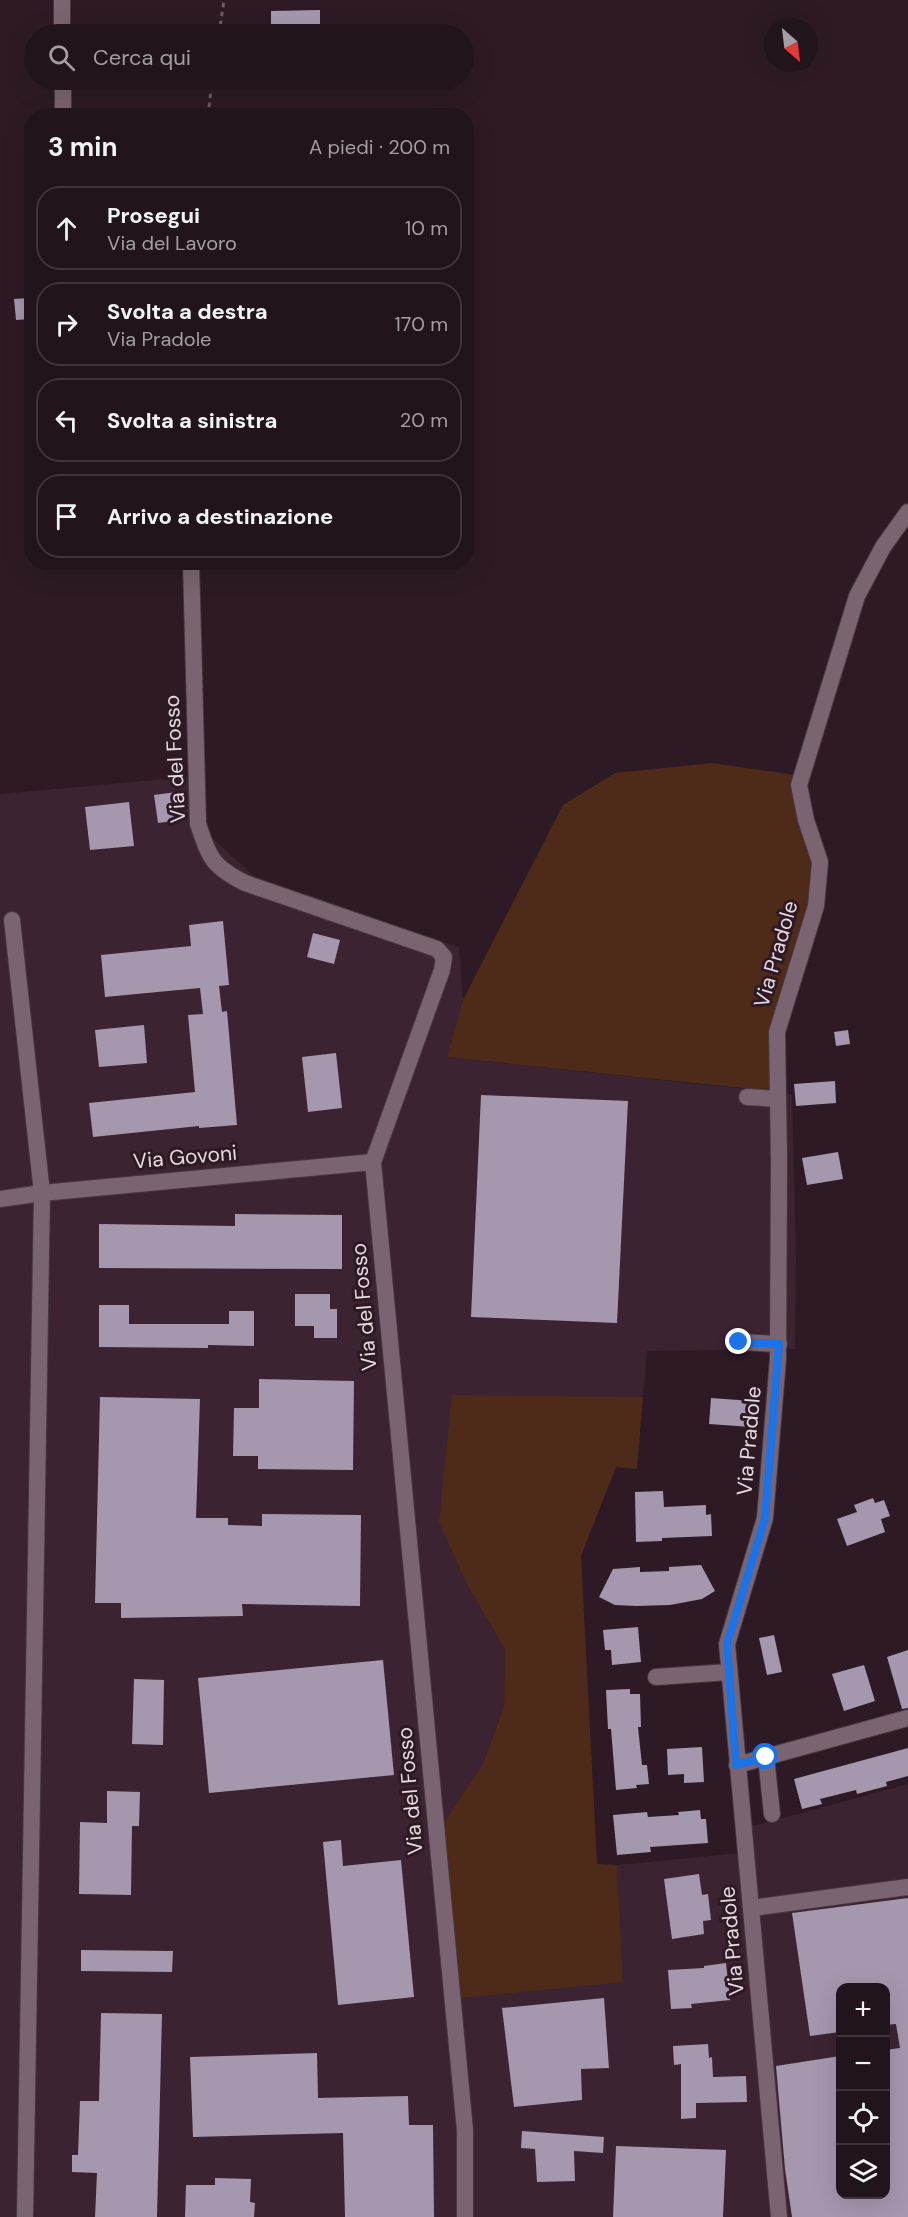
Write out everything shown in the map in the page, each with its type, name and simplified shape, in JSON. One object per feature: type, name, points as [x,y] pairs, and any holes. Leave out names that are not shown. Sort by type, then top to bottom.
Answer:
[{"type":"street","points":[[62,0],[63,24]]},
{"type":"street","points":[[63,90],[63,108]]},
{"type":"street","name":"Via Pradole","points":[[779,2217],[752,1908],[736,1765],[727,1644],[765,1518],[779,1344],[777,1032],[816,906],[820,862],[806,820],[799,785],[857,596],[884,547],[908,512]]},
{"type":"street","name":"Via del Fosso","points":[[191,570],[198,824],[209,856],[226,873],[245,883],[437,949],[444,957],[442,970],[373,1162],[465,2130],[465,2217]]},
{"type":"street","points":[[12,920],[42,1193],[25,2217]]},
{"type":"street","points":[[747,1097],[778,1099]]},
{"type":"street","name":"Via Govoni","points":[[0,1199],[42,1193],[373,1162]]},
{"type":"street","points":[[739,1342],[779,1344]]},
{"type":"street","points":[[656,1677],[729,1672]]},
{"type":"street","points":[[736,1765],[908,1718]]},
{"type":"street","points":[[766,1757],[772,1814]]},
{"type":"street","points":[[752,1908],[908,1887]]},
{"type":"path","points":[[220,24],[224,0]]},
{"type":"path","points":[[209,108],[211,90]]},
{"type":"shaded area","points":[[712,763],[794,775],[793,792],[811,861],[808,907],[772,1091],[447,1057],[463,1000],[563,805],[615,773]]},
{"type":"shaded area","points":[[189,777],[206,832],[260,882],[459,947],[463,1000],[448,1057],[792,1094],[796,1258],[795,1349],[647,1351],[643,1397],[452,1395],[468,1586],[505,1650],[504,1706],[483,1764],[441,1827],[623,1982],[617,1865],[741,1853],[746,1828],[908,1784],[908,2217],[0,2217],[0,794]]},
{"type":"shaded area","points":[[452,1395],[643,1397],[637,1469],[616,1467],[581,1556],[597,1864],[617,1865],[623,1982],[460,1998],[441,1827],[483,1764],[504,1706],[505,1650],[468,1586],[439,1522]]},
{"type":"building","points":[[320,10],[320,24],[271,24],[271,11]]},
{"type":"building","points":[[24,298],[24,319],[16,320],[14,299]]},
{"type":"building","points":[[177,792],[181,820],[158,823],[154,795]]},
{"type":"building","points":[[129,802],[134,846],[90,850],[85,807]]},
{"type":"building","points":[[223,921],[229,985],[219,986],[222,1012],[227,1011],[237,1125],[199,1128],[199,1126],[93,1137],[89,1103],[195,1092],[188,1015],[203,1014],[200,988],[105,997],[101,955],[191,946],[189,925]]},
{"type":"building","points":[[313,933],[340,940],[334,964],[307,957]]},
{"type":"building","points":[[144,1025],[147,1063],[99,1067],[95,1030]]},
{"type":"building","points":[[848,1030],[850,1044],[836,1046],[834,1032]]},
{"type":"building","points":[[336,1053],[342,1108],[308,1112],[302,1057]]},
{"type":"building","points":[[835,1081],[836,1103],[796,1106],[794,1084]]},
{"type":"building","points":[[481,1095],[628,1101],[617,1323],[471,1317]]},
{"type":"building","points":[[838,1152],[843,1179],[807,1185],[802,1158]]},
{"type":"building","points":[[235,1214],[342,1215],[342,1269],[99,1268],[99,1224],[235,1226]]},
{"type":"building","points":[[295,1294],[330,1294],[330,1309],[337,1309],[337,1338],[314,1338],[314,1326],[295,1326]]},
{"type":"building","points":[[99,1305],[129,1305],[129,1324],[229,1324],[229,1311],[254,1311],[254,1346],[99,1347]]},
{"type":"building","points":[[259,1379],[354,1381],[353,1470],[258,1469],[258,1456],[233,1456],[234,1408],[259,1408]]},
{"type":"building","points":[[100,1397],[200,1399],[196,1518],[228,1518],[228,1525],[262,1526],[262,1514],[361,1515],[360,1606],[242,1604],[243,1616],[121,1618],[121,1603],[95,1603]]},
{"type":"building","points":[[711,1398],[752,1401],[750,1427],[709,1424]]},
{"type":"building","points":[[663,1491],[664,1507],[706,1505],[706,1515],[711,1514],[712,1536],[662,1538],[662,1541],[636,1542],[635,1492]]},
{"type":"building","points":[[873,1498],[875,1503],[884,1500],[890,1516],[881,1519],[885,1532],[847,1546],[837,1519],[857,1512],[854,1505]]},
{"type":"building","points":[[701,1565],[715,1591],[702,1599],[670,1605],[636,1606],[615,1605],[599,1597],[613,1569],[640,1567],[640,1572],[669,1571],[669,1567]]},
{"type":"building","points":[[638,1627],[641,1662],[612,1665],[611,1650],[605,1650],[603,1630]]},
{"type":"building","points":[[774,1635],[782,1672],[767,1675],[759,1638]]},
{"type":"building","points":[[908,1650],[908,1708],[902,1709],[887,1657]]},
{"type":"building","points":[[383,1660],[394,1775],[209,1793],[198,1678]]},
{"type":"building","points":[[864,1665],[875,1701],[844,1711],[832,1674]]},
{"type":"building","points":[[134,1679],[164,1680],[163,1745],[132,1744]]},
{"type":"building","points":[[630,1689],[630,1694],[640,1694],[641,1727],[638,1727],[642,1765],[647,1765],[649,1784],[616,1790],[611,1729],[608,1729],[606,1690]]},
{"type":"building","points":[[702,1747],[704,1782],[684,1783],[684,1774],[668,1775],[667,1749]]},
{"type":"building","points":[[908,1748],[908,1776],[886,1782],[887,1786],[857,1794],[856,1790],[820,1799],[822,1804],[802,1809],[794,1779]]},
{"type":"building","points":[[107,1791],[140,1792],[139,1826],[132,1826],[131,1895],[79,1894],[80,1822],[107,1823]]},
{"type":"building","points":[[700,1810],[701,1819],[706,1819],[708,1843],[650,1847],[651,1852],[617,1855],[613,1815],[647,1812],[648,1817],[679,1815],[678,1812]]},
{"type":"building","points":[[341,1840],[343,1866],[401,1860],[414,1997],[338,2005],[323,1842]]},
{"type":"building","points":[[699,1874],[702,1895],[708,1894],[711,1920],[703,1921],[704,1934],[672,1939],[664,1879]]},
{"type":"building","points":[[908,1898],[908,2217],[792,2217],[785,2169],[776,2066],[836,2057],[836,2199],[890,2199],[890,2049],[900,2048],[896,2024],[890,2025],[890,1983],[836,1983],[836,2033],[810,2036],[792,1913]]},
{"type":"building","points":[[81,1950],[173,1951],[172,1972],[81,1971]]},
{"type":"building","points":[[726,1963],[730,2000],[691,2004],[692,2008],[671,2009],[668,1970],[704,1968],[704,1966]]},
{"type":"building","points":[[604,1998],[609,2068],[581,2069],[582,2100],[514,2107],[502,2008]]},
{"type":"building","points":[[101,2013],[162,2014],[157,2217],[95,2217],[97,2173],[72,2172],[72,2155],[78,2155],[80,2101],[99,2101]]},
{"type":"building","points":[[708,2044],[709,2058],[712,2057],[713,2077],[746,2076],[747,2102],[696,2103],[696,2118],[681,2119],[681,2064],[674,2065],[673,2046]]},
{"type":"building","points":[[317,2053],[318,2098],[408,2096],[409,2125],[433,2125],[434,2217],[345,2217],[343,2133],[193,2137],[190,2057]]},
{"type":"building","points":[[522,2131],[604,2137],[603,2153],[574,2151],[575,2181],[537,2182],[535,2149],[521,2148]]},
{"type":"building","points":[[616,2146],[726,2150],[723,2217],[613,2217]]},
{"type":"building","points":[[215,2178],[251,2179],[250,2202],[255,2203],[254,2217],[185,2217],[186,2185],[215,2185]]},
{"type":"route","points":[[739,1342],[779,1344],[765,1518],[727,1644],[736,1765],[766,1757]]}]
